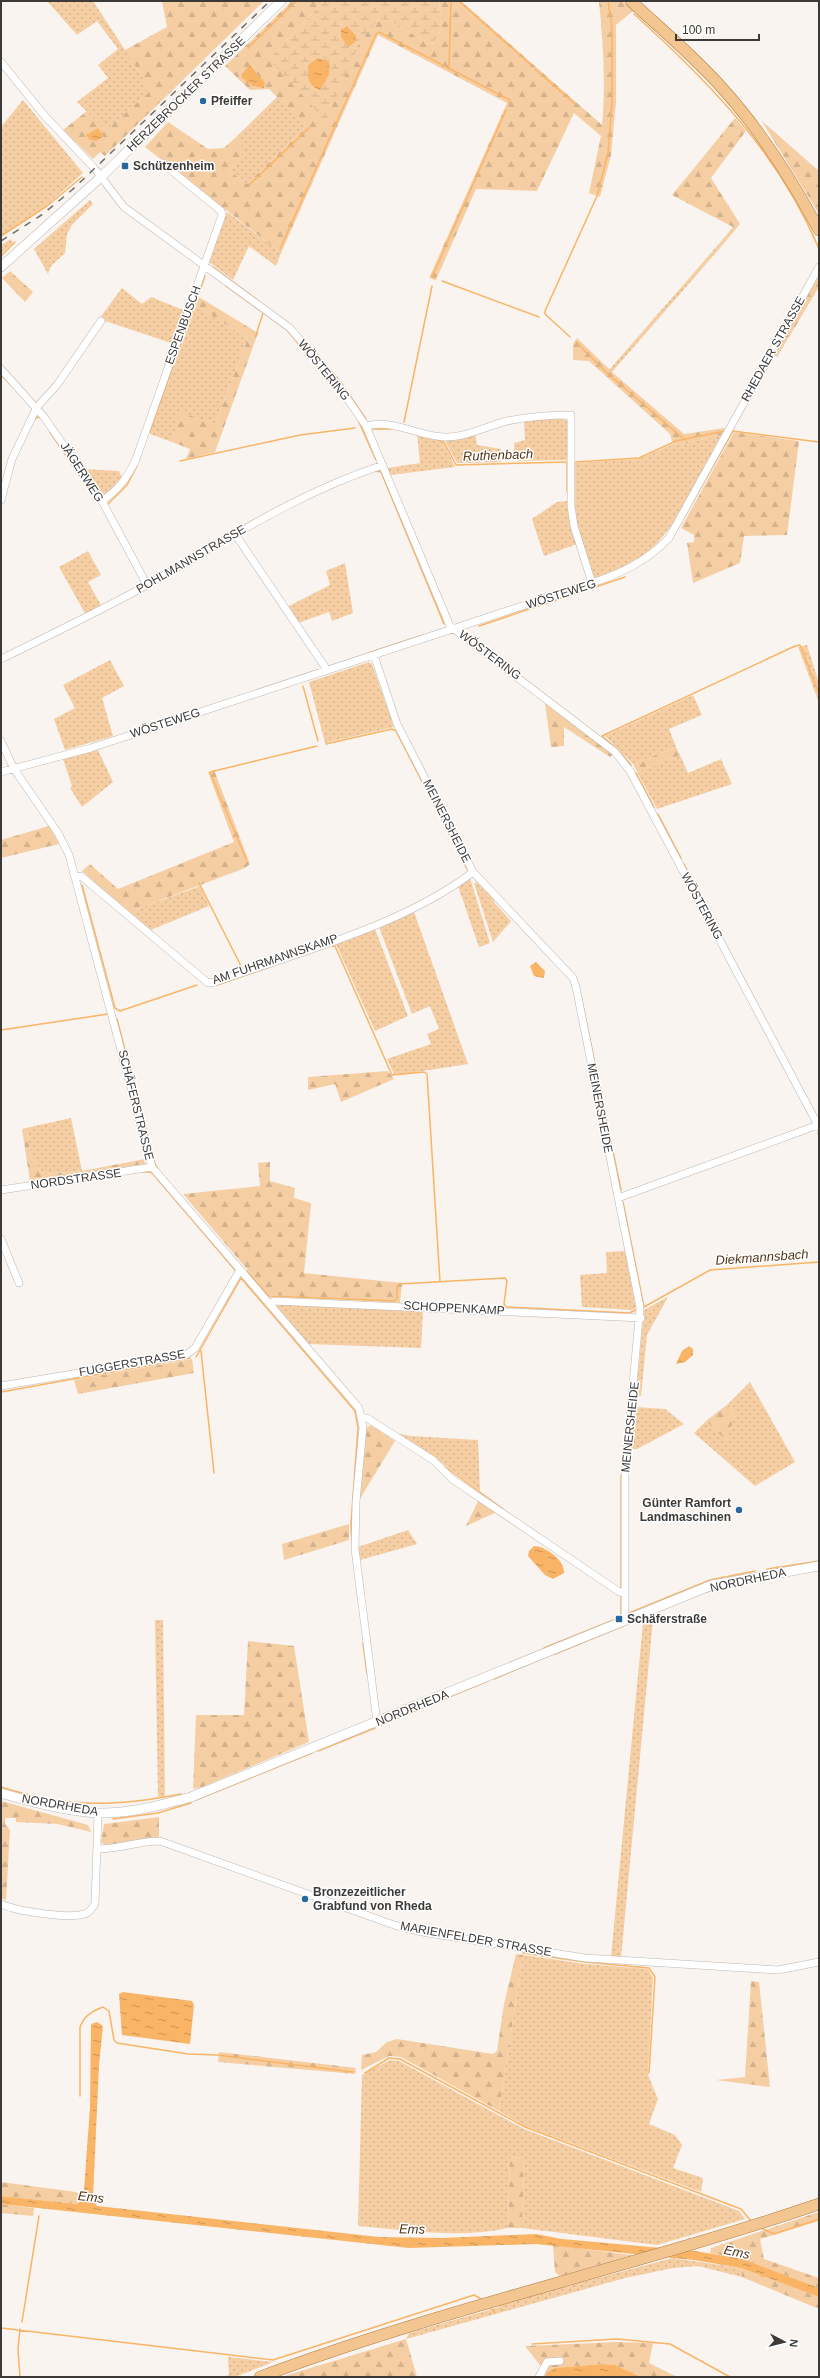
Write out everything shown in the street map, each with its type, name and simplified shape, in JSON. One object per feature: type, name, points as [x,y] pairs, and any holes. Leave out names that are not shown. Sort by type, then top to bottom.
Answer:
[{"type":"main road","name":"HERZEBROCKER STRASSE","points":[[1,267],[101,177],[281,1]]},
{"type":"main road","points":[[631,1],[689,54],[723,89],[753,124],[779,160],[819,230]]},
{"type":"main road","name":"NORDRHEDA","points":[[1,1792],[55,1807],[98,1813],[150,1808],[191,1797],[717,1584],[819,1566]]},
{"type":"main road","points":[[260,2377],[363,2340],[477,2305],[721,2236],[819,2204]]},
{"type":"street","name":"WÖSTERING","points":[[1,62],[44,115],[101,177],[124,207],[290,328],[336,382],[366,426],[450,626],[615,752],[630,771],[819,1126]]},
{"type":"street","name":"ESPENBUSCH","points":[[102,501],[126,480],[135,462],[222,215],[221,211],[162,163]]},
{"type":"street","name":"RHEDAER STRASSE","points":[[728,431],[819,268]]},
{"type":"street","points":[[1,500],[12,459],[37,407],[57,385],[101,321]]},
{"type":"street","name":"JÄGERWEG","points":[[1,369],[37,407],[102,501],[147,585]]},
{"type":"street","points":[[366,426],[374,424],[407,427],[436,436],[450,437],[508,421],[571,415],[571,506],[574,526],[592,583]]},
{"type":"street","name":"WÖSTEWEG","points":[[1,772],[91,748],[455,629],[592,583],[631,568],[656,551],[669,538],[728,431]]},
{"type":"street","name":"POHLMANNSTRASSE","points":[[1,659],[147,585],[261,518],[342,478],[383,465]]},
{"type":"street","points":[[235,534],[327,670]]},
{"type":"street","name":"MEINERSHEIDE","points":[[374,655],[398,724],[473,872],[573,978],[640,1307],[625,1471],[625,1621]]},
{"type":"street","name":"SCHÄFERSTRASSE","points":[[1,741],[14,769],[58,833],[70,855],[152,1167],[359,1408],[363,1418]]},
{"type":"street","name":"AM FUHRMANNSKAMP","points":[[77,877],[81,876],[208,983],[215,982],[375,925],[410,910],[473,872]]},
{"type":"street","points":[[618,1198],[819,1126]]},
{"type":"street","name":"NORDSTRASSE","points":[[1,1190],[152,1167]]},
{"type":"street","points":[[1,1239],[19,1283]]},
{"type":"street","name":"FUGGERSTRASSE","points":[[1,1386],[186,1355],[195,1348],[240,1270]]},
{"type":"street","name":"SCHOPPENKAMP","points":[[269,1304],[274,1301],[640,1318]]},
{"type":"street","points":[[377,1722],[355,1549],[356,1502],[363,1418],[367,1418],[433,1460],[465,1487],[624,1594]]},
{"type":"street","points":[[1,1904],[27,1912],[79,1914],[87,1912],[95,1904],[98,1813]]},
{"type":"street","name":"MARIENFELDER STRASSE","points":[[98,1849],[116,1849],[145,1841],[160,1841],[406,1928],[585,1958],[778,1970],[819,1962]]},
{"type":"street","points":[[539,2377],[547,2362],[560,2361]]},
{"type":"green space","points":[[47,1],[93,1],[144,79],[142,81],[148,93],[106,130],[77,102],[108,78],[98,65],[118,49],[97,21],[77,35]]},
{"type":"green space","points":[[162,1],[264,1],[105,156],[100,152],[93,159],[63,130],[87,111],[106,130],[148,93],[141,81],[144,79],[125,50],[167,27]]},
{"type":"green space","points":[[292,1],[324,1],[269,59],[361,39],[379,19],[390,21],[432,45],[442,27],[439,1],[461,1],[602,125],[604,63],[599,1],[622,1],[633,11],[616,25],[616,102],[611,155],[600,197],[589,193],[601,136],[574,113],[537,191],[476,189],[436,280],[429,278],[507,103],[378,35],[281,253],[145,147],[168,122],[208,149],[224,148],[236,137],[245,150],[230,171],[247,184],[306,126],[269,89],[250,90],[225,66]]},
{"type":"green space","points":[[324,1],[439,1],[442,27],[432,45],[390,21],[379,19],[361,39],[326,121],[269,59]]},
{"type":"green space","points":[[278,96],[306,126],[247,184],[230,171],[244,151],[236,137]]},
{"type":"green space","points":[[23,100],[83,173],[47,205],[1,236],[1,127]]},
{"type":"green space","points":[[735,118],[746,131],[711,178],[740,224],[720,248],[718,245],[733,227],[672,195]]},
{"type":"green space","points":[[761,120],[819,171],[819,214]]},
{"type":"green space","points":[[90,200],[93,204],[72,225],[67,234],[65,253],[51,266],[48,274],[34,249]]},
{"type":"green space","points":[[227,212],[281,253],[276,266],[249,246],[233,280],[209,262]]},
{"type":"green space","points":[[11,239],[13,243],[1,254],[1,245]]},
{"type":"green space","points":[[718,245],[720,248],[612,372],[609,370]]},
{"type":"green space","points":[[10,271],[33,292],[25,302],[2,278]]},
{"type":"green space","points":[[819,275],[819,287],[777,357],[774,354]]},
{"type":"green space","points":[[122,288],[142,304],[151,297],[186,311],[174,344],[99,319]]},
{"type":"green space","points":[[199,297],[258,333],[215,452],[186,459],[190,449],[172,442],[180,412],[215,424],[248,338],[196,306]]},
{"type":"green space","points":[[196,306],[248,338],[215,424],[180,413],[172,442],[150,434]]},
{"type":"green space","points":[[577,338],[612,372],[684,434],[725,428],[721,435],[679,445],[673,444],[670,434],[589,361],[573,360],[573,344]]},
{"type":"green space","points":[[562,418],[567,421],[568,460],[515,461],[514,443],[525,440],[524,421]]},
{"type":"green space","points":[[475,432],[477,445],[501,449],[501,462],[457,463],[444,439]]},
{"type":"green space","points":[[734,432],[799,441],[787,535],[744,536],[740,563],[693,583],[687,543],[694,542],[694,535],[681,528]]},
{"type":"green space","points":[[417,434],[444,443],[455,467],[390,475],[387,468],[420,463]]},
{"type":"green space","points":[[721,435],[690,496],[661,539],[644,555],[632,563],[596,578],[592,577],[577,526],[574,506],[574,463],[639,459],[673,444],[679,445]]},
{"type":"green space","points":[[83,469],[119,471],[123,479],[113,490],[102,497]]},
{"type":"green space","points":[[568,501],[577,544],[544,556],[532,519],[557,502]]},
{"type":"green space","points":[[88,551],[101,575],[88,582],[102,607],[86,615],[59,567]]},
{"type":"green space","points":[[345,563],[353,613],[332,621],[329,612],[298,623],[287,607],[330,585],[326,571]]},
{"type":"green space","points":[[807,645],[819,683],[819,703],[798,647]]},
{"type":"green space","points":[[110,660],[124,686],[102,698],[113,736],[65,750],[54,719],[75,708],[63,685]]},
{"type":"green space","points":[[369,662],[372,664],[394,727],[325,743],[309,682]]},
{"type":"green space","points":[[693,695],[702,715],[669,729],[676,747],[633,764],[605,736]]},
{"type":"green space","points":[[547,702],[614,753],[610,757],[564,727],[564,746],[551,747],[545,704]]},
{"type":"green space","points":[[676,747],[680,755],[637,772],[633,764]]},
{"type":"green space","points":[[98,750],[113,782],[82,807],[70,788],[72,786],[63,759]]},
{"type":"green space","points":[[680,755],[688,773],[721,759],[732,784],[657,809],[637,772]]},
{"type":"green space","points":[[214,770],[250,864],[245,868],[137,909],[131,915],[82,871],[90,864],[118,889],[234,842],[208,772]]},
{"type":"green space","points":[[49,826],[59,844],[1,858],[1,840]]},
{"type":"green space","points":[[470,878],[490,943],[479,947],[458,886]]},
{"type":"green space","points":[[474,883],[477,883],[511,921],[493,942]]},
{"type":"green space","points":[[200,886],[209,906],[148,931],[131,915],[137,909]]},
{"type":"green space","points":[[414,912],[468,1064],[397,1075],[394,1074],[387,1059],[431,1044],[427,1034],[439,1029],[430,1006],[412,1014],[379,927]]},
{"type":"green space","points":[[375,929],[408,1016],[375,1031],[336,944]]},
{"type":"green space","points":[[388,1071],[394,1079],[341,1102],[335,1084],[308,1090],[308,1077]]},
{"type":"green space","points":[[71,1118],[82,1171],[43,1174],[31,1157],[26,1128]]},
{"type":"green space","points":[[26,1128],[31,1157],[43,1174],[82,1171],[145,1159],[145,1164],[30,1181],[22,1129]]},
{"type":"green space","points":[[270,1162],[270,1181],[295,1188],[294,1198],[311,1203],[304,1273],[402,1283],[400,1303],[269,1295],[183,1194],[260,1186],[258,1163]]},
{"type":"green space","points":[[625,1251],[636,1308],[632,1310],[582,1307],[580,1275],[607,1273],[606,1252]]},
{"type":"green space","points":[[668,1297],[647,1335],[641,1396],[636,1396],[644,1310]]},
{"type":"green space","points":[[279,1303],[423,1311],[421,1348],[308,1344],[276,1308]]},
{"type":"green space","points":[[192,1359],[194,1373],[78,1394],[74,1380]]},
{"type":"green space","points":[[750,1382],[795,1462],[755,1486],[694,1433],[706,1421],[727,1440],[735,1415],[728,1404]]},
{"type":"green space","points":[[728,1404],[735,1415],[727,1441],[706,1421]]},
{"type":"green space","points":[[636,1407],[665,1409],[684,1424],[637,1449],[631,1449]]},
{"type":"green space","points":[[371,1425],[395,1441],[358,1502],[366,1428]]},
{"type":"green space","points":[[395,1433],[410,1436],[478,1440],[480,1491],[435,1458]]},
{"type":"green space","points":[[479,1499],[497,1512],[466,1526]]},
{"type":"green space","points":[[349,1524],[349,1540],[284,1560],[282,1544]]},
{"type":"green space","points":[[408,1530],[417,1544],[360,1560],[358,1547]]},
{"type":"green space","points":[[653,1619],[621,1958],[611,1957],[643,1623]]},
{"type":"green space","points":[[155,1620],[163,1620],[165,1796],[158,1797]]},
{"type":"green space","points":[[248,1641],[294,1646],[309,1742],[202,1787],[193,1789],[196,1715],[244,1715]]},
{"type":"green space","points":[[1,1801],[88,1825],[91,1832],[58,1824],[16,1822],[16,1818],[5,1818],[5,1824],[10,1830],[6,1900],[1,1898]]},
{"type":"green space","points":[[159,1817],[159,1838],[106,1846],[101,1842],[104,1824]]},
{"type":"green space","points":[[516,1954],[523,1955],[499,2111],[401,2057],[389,2056],[361,2070],[362,2055],[376,2052],[387,2042],[397,2039],[493,2054],[497,2051],[504,2004]]},
{"type":"green space","points":[[523,1955],[585,1964],[648,1969],[653,1978],[648,2075],[658,2099],[649,2124],[675,2135],[682,2145],[673,2168],[703,2178],[701,2192],[525,2126],[499,2111]]},
{"type":"green space","points":[[751,1981],[759,1982],[770,2087],[716,2080],[745,2077]]},
{"type":"green space","points":[[219,2052],[356,2068],[355,2074],[218,2062]]},
{"type":"green space","points":[[390,2060],[399,2061],[524,2129],[739,2211],[745,2219],[657,2245],[522,2228],[524,2158],[510,2157],[508,2228],[471,2233],[433,2233],[358,2226],[362,2075]]},
{"type":"green space","points":[[510,2157],[524,2158],[522,2228],[508,2228]]},
{"type":"green space","points":[[1,2182],[76,2192],[83,2196],[77,2204],[1,2196]]},
{"type":"green space","points":[[1,2204],[34,2208],[33,2216],[1,2213]]},
{"type":"green space","points":[[819,2212],[819,2221],[760,2239],[764,2259],[819,2278],[819,2288],[743,2259],[710,2253],[711,2248]]},
{"type":"green space","points":[[553,2245],[632,2255],[560,2276],[555,2272]]},
{"type":"green space","points":[[672,2258],[741,2268],[742,2277],[698,2266],[673,2268],[625,2278],[406,2339],[409,2333],[499,2307],[498,2305]]},
{"type":"green space","points":[[741,2268],[819,2297],[819,2309],[742,2277]]},
{"type":"green space","points":[[406,2339],[417,2377],[281,2377]]},
{"type":"green space","points":[[617,2342],[653,2343],[649,2363],[677,2377],[641,2377],[615,2365],[603,2364],[554,2368],[546,2373],[525,2346]]},
{"type":"green space","points":[[228,2357],[273,2362],[235,2377],[223,2377],[229,2375]]},
{"type":"water","points":[[347,26],[356,36],[355,42],[348,47],[341,37],[341,30]]},
{"type":"water","points":[[319,58],[329,62],[328,78],[320,90],[310,83],[308,76],[309,64]]},
{"type":"water","points":[[249,64],[265,83],[264,88],[253,86],[241,77]]},
{"type":"water","points":[[98,128],[104,136],[96,141],[89,139],[86,135]]},
{"type":"water","points":[[536,962],[545,971],[544,978],[534,976],[530,966]]},
{"type":"water","points":[[689,1346],[693,1349],[693,1355],[685,1362],[676,1364],[682,1351]]},
{"type":"water","points":[[534,1546],[543,1548],[554,1555],[561,1563],[564,1573],[553,1579],[545,1575],[528,1556],[529,1551]]},
{"type":"water","points":[[123,1992],[192,2001],[194,2005],[190,2044],[122,2035],[119,1994]]},
{"type":"water","name":"Ems","points":[[97,2022],[103,2026],[99,2065],[93,2197],[97,2206],[379,2237],[443,2238],[536,2234],[562,2239],[695,2251],[743,2259],[819,2288],[819,2297],[741,2268],[694,2260],[536,2244],[409,2248],[1,2204],[1,2196],[77,2204],[81,2201],[84,2190],[90,2107],[91,2024]]},
{"type":"water","points":[[603,2364],[615,2365],[641,2377],[545,2377],[546,2373],[554,2368]]},
{"type":"waterway","points":[[248,48],[296,1]]},
{"type":"waterway","points":[[449,68],[451,1]]},
{"type":"waterway","points":[[459,1],[531,65]]},
{"type":"waterway","points":[[570,337],[545,314],[545,311],[597,196],[608,153],[612,102],[612,29],[608,1]]},
{"type":"waterway","points":[[634,14],[715,93],[763,150],[784,181],[803,214],[819,249]]},
{"type":"waterway","points":[[280,249],[376,34],[379,32],[510,100],[509,103]]},
{"type":"waterway","points":[[535,69],[575,104]]},
{"type":"waterway","points":[[435,278],[432,277],[506,110]]},
{"type":"waterway","points":[[249,185],[309,128]]},
{"type":"waterway","points":[[1,236],[47,206],[82,177]]},
{"type":"waterway","points":[[1,256],[15,242]]},
{"type":"waterway","points":[[213,267],[256,299]]},
{"type":"waterway","points":[[150,432],[205,276]]},
{"type":"waterway","points":[[442,281],[539,317]]},
{"type":"waterway","points":[[226,286],[287,330],[336,389]]},
{"type":"waterway","points":[[404,422],[432,286]]},
{"type":"waterway","points":[[256,335],[263,313]]},
{"type":"waterway","points":[[576,342],[607,373],[685,440]]},
{"type":"waterway","points":[[318,355],[339,380],[366,419]]},
{"type":"waterway","points":[[1,375],[14,388]]},
{"type":"waterway","points":[[34,420],[38,417],[41,418]]},
{"type":"waterway","points":[[358,420],[376,460]]},
{"type":"waterway","name":"Ruthenbach","points":[[180,461],[300,435],[355,428]]},
{"type":"waterway","name":"Ruthenbach","points":[[373,429],[391,429]]},
{"type":"waterway","name":"Ruthenbach","points":[[575,462],[639,458],[676,441],[725,431]]},
{"type":"waterway","name":"Ruthenbach","points":[[732,431],[819,442]]},
{"type":"waterway","points":[[678,528],[733,431]]},
{"type":"waterway","points":[[50,432],[88,488]]},
{"type":"waterway","name":"Ruthenbach","points":[[437,440],[444,442],[456,465],[568,462]]},
{"type":"waterway","points":[[567,462],[567,492]]},
{"type":"waterway","points":[[107,505],[127,485],[137,466]]},
{"type":"waterway","points":[[375,471],[381,472],[444,624]]},
{"type":"waterway","points":[[479,626],[625,577]]},
{"type":"waterway","points":[[368,653],[420,636]]},
{"type":"waterway","points":[[631,765],[618,750],[602,736],[795,646],[800,645],[819,694]]},
{"type":"waterway","points":[[303,686],[318,741]]},
{"type":"waterway","points":[[326,744],[392,729],[396,731],[467,869]]},
{"type":"waterway","points":[[246,859],[210,772],[317,746]]},
{"type":"waterway","points":[[636,773],[654,807]]},
{"type":"waterway","points":[[658,814],[681,858]]},
{"type":"waterway","points":[[684,864],[691,878]]},
{"type":"waterway","points":[[475,879],[494,900]]},
{"type":"waterway","points":[[199,883],[243,970]]},
{"type":"waterway","points":[[693,883],[709,913]]},
{"type":"waterway","points":[[82,885],[115,1008],[120,1011],[197,985]]},
{"type":"waterway","points":[[332,946],[335,946],[392,1075],[424,1072],[427,1074],[440,1282]]},
{"type":"waterway","points":[[217,985],[270,967]]},
{"type":"waterway","points":[[580,991],[621,1190]]},
{"type":"waterway","points":[[1,1030],[108,1014]]},
{"type":"waterway","points":[[117,1019],[155,1164],[158,1169]]},
{"type":"waterway","points":[[143,1172],[150,1172],[153,1174],[235,1270]]},
{"type":"waterway","name":"Diekmannsbach","points":[[623,1202],[644,1307],[710,1270],[819,1262]]},
{"type":"waterway","points":[[247,1271],[269,1296],[394,1301],[397,1299],[397,1286],[399,1284],[505,1278],[507,1281],[504,1304],[506,1307],[629,1313],[638,1309]]},
{"type":"waterway","points":[[196,1357],[241,1278],[355,1411],[358,1428],[351,1524],[352,1548]]},
{"type":"waterway","points":[[201,1351],[214,1473]]},
{"type":"waterway","points":[[1,1392],[190,1358]]},
{"type":"waterway","points":[[444,1466],[503,1509]]},
{"type":"waterway","points":[[621,1475],[621,1590]]},
{"type":"waterway","points":[[767,1569],[819,1561]]},
{"type":"waterway","points":[[629,1613],[710,1580],[755,1571]]},
{"type":"waterway","points":[[707,1592],[717,1589]]},
{"type":"waterway","points":[[544,1648],[621,1617],[621,1597]]},
{"type":"waterway","points":[[555,1654],[623,1626]]},
{"type":"waterway","points":[[363,1643],[367,1674]]},
{"type":"waterway","points":[[494,1679],[531,1663]]},
{"type":"waterway","points":[[432,1704],[488,1681]]},
{"type":"waterway","points":[[381,1725],[423,1708]]},
{"type":"waterway","points":[[318,1751],[375,1728]]},
{"type":"waterway","points":[[196,1800],[312,1753]]},
{"type":"waterway","points":[[1,1787],[48,1799],[91,1803],[134,1801],[181,1794]]},
{"type":"waterway","points":[[113,1819],[158,1813],[191,1803]]},
{"type":"waterway","points":[[523,1953],[585,1962],[649,1968],[655,1977],[649,2073]]},
{"type":"waterway","points":[[80,2096],[80,2027],[89,2014],[103,2007],[109,2011],[114,2040],[117,2043],[188,2054],[217,2055],[353,2072]]},
{"type":"waterway","points":[[365,2073],[389,2058],[400,2059],[525,2127],[741,2209],[751,2221]]},
{"type":"waterway","points":[[22,2322],[39,2216]]},
{"type":"waterway","points":[[761,2228],[774,2234],[819,2219]]},
{"type":"waterway","points":[[1,2328],[273,2360],[474,2295],[483,2300]]},
{"type":"waterway","points":[[490,2307],[495,2313]]},
{"type":"waterway","points":[[20,2329],[18,2349],[20,2377]]},
{"type":"waterway","points":[[532,2344],[617,2339],[670,2344],[730,2377]]},
{"type":"railway","points":[[1,241],[43,214],[72,190],[270,1]]},
{"type":"place","name":"Pfeiffer","points":[[203,101]]},
{"type":"place","name":"Schützenheim","points":[[125,166]]},
{"type":"place","name":"Günter Ramfort Landmaschinen","points":[[739,1510]]},
{"type":"place","name":"Schäferstraße","points":[[619,1619]]},
{"type":"place","name":"Bronzezeitlicher Grabfund von Rheda","points":[[305,1899]]}]
